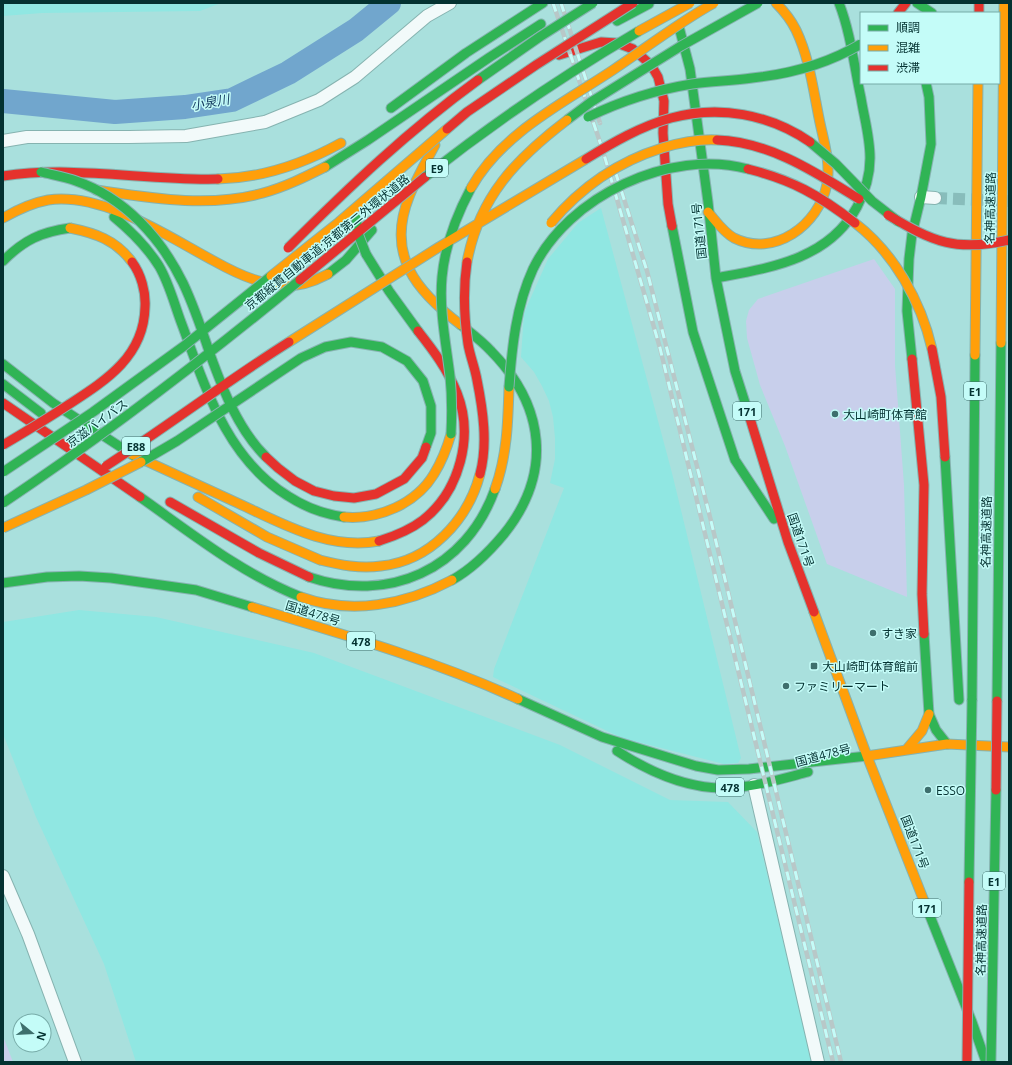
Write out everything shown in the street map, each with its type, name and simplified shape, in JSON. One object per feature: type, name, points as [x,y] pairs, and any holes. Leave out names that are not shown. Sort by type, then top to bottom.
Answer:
[{"type":"main road","points":[[386,112],[459,58],[543,3]]},
{"type":"main road","points":[[59,186],[71,186],[136,196],[189,201],[245,196],[291,184],[319,172],[500,50],[578,3]]},
{"type":"main road","points":[[284,252],[343,194],[394,147],[512,54],[557,24],[593,3]]},
{"type":"main road","name":"京都縦貫自動車道;京都第二外環状道路","points":[[194,338],[340,222],[467,112],[536,65],[633,3]]},
{"type":"main road","name":"国道171号","points":[[674,3],[690,70],[706,182],[716,278],[735,371],[788,542],[867,756],[986,1062]]},
{"type":"main road","name":"京都縦貫自動車道;京都第二外環状道路","points":[[203,358],[380,213],[498,122],[600,53],[690,3]]},
{"type":"main road","points":[[79,201],[110,215],[122,223],[138,238],[152,256],[168,284],[183,327],[220,419],[231,441],[247,463],[264,480],[307,508],[332,516],[350,518],[367,517],[389,511],[408,501],[424,489],[437,472],[446,453],[453,418],[443,321],[442,276],[450,235],[465,197],[477,178],[493,158],[516,136],[533,123],[657,39],[714,3]]},
{"type":"main road","points":[[3,364],[53,403],[184,489],[267,537],[320,560],[355,567],[371,568],[399,563],[413,558],[429,548],[445,535],[458,521],[470,502],[478,484],[483,464],[484,424],[481,402],[468,343],[464,288],[466,263],[472,240],[488,202],[516,163],[550,133],[614,88],[679,46],[758,3]]},
{"type":"main road","points":[[708,212],[722,229],[733,238],[747,243],[762,245],[779,241],[793,234],[806,223],[816,211],[823,199],[827,184],[828,168],[811,84],[802,47],[796,30],[788,16],[776,3]]},
{"type":"main road","points":[[716,278],[786,262],[812,253],[829,241],[844,227],[858,206],[867,183],[870,159],[868,136],[848,32],[839,3]]},
{"type":"main road","points":[[899,12],[906,3]]},
{"type":"main road","points":[[917,3],[930,12]]},
{"type":"main road","name":"名神高速道路","points":[[991,1062],[1004,3]]},
{"type":"main road","points":[[3,218],[26,205],[43,200],[62,199],[79,201],[126,214],[240,275],[276,284],[297,285],[308,283],[328,274],[346,260],[371,232],[405,181],[435,145],[474,104],[526,68],[649,4]]},
{"type":"main road","points":[[526,68],[585,46],[601,42],[617,44],[632,49],[651,65],[658,77],[664,102],[663,133],[668,204],[693,332],[735,460],[788,542]]},
{"type":"main road","points":[[488,202],[521,165],[542,147],[562,132],[601,110],[673,88],[800,70],[838,56],[860,45]]},
{"type":"main road","points":[[926,84],[931,144],[912,234],[909,260],[907,311],[924,485],[922,594],[929,714],[936,730],[947,744]]},
{"type":"main road","name":"名神高速道路","points":[[968,1062],[978,84]]},
{"type":"main road","points":[[390,136],[422,103]]},
{"type":"main road","name":"E88","points":[[90,476],[158,432],[264,357],[433,251],[629,134],[670,118],[710,111],[733,113],[767,120],[788,129],[818,148],[872,201],[900,222]]},
{"type":"main road","points":[[4,176],[41,172],[89,172],[187,178],[236,178],[257,175],[298,164],[319,155],[352,136]]},
{"type":"main road","points":[[545,231],[564,206],[604,173],[627,161],[671,145],[712,139],[734,141],[778,153],[801,164],[917,232],[935,240],[953,245],[972,246],[984,246],[1009,240]]},
{"type":"main road","points":[[3,403],[229,559],[259,577],[302,597],[329,604],[376,606],[397,602],[441,587],[459,577],[492,549],[516,518],[524,504],[535,467],[537,451],[534,419],[529,403],[522,390],[496,355],[485,344],[445,314],[418,287],[410,274],[403,254],[400,240],[404,209],[412,188],[435,145]]},
{"type":"main road","points":[[131,454],[301,532],[339,542],[358,544],[376,542],[395,537],[412,528],[439,504],[449,490],[457,474],[462,457],[464,422],[461,403],[438,358],[392,295],[366,254],[356,223],[356,210],[366,176],[383,146]]},
{"type":"main road","points":[[509,387],[516,322],[522,298],[531,274],[543,253],[573,218],[608,192],[648,173],[690,164],[712,164],[756,170],[776,177],[819,196],[839,210],[858,225],[875,242],[891,260],[904,279],[925,324],[932,350],[939,390],[945,457],[959,704]]},
{"type":"main road","points":[[3,528],[63,501],[131,467],[167,447],[205,421],[212,417],[224,409],[231,404],[237,400],[295,362],[318,350],[335,344],[352,342],[370,343],[388,349],[402,357],[414,368],[424,382],[433,413],[432,429],[428,445],[412,472],[400,482],[386,490],[372,495],[339,497],[307,487],[292,479],[268,460],[256,447],[242,426],[232,408],[229,401],[226,394],[219,380],[192,303],[183,283],[165,251],[154,236],[127,210],[94,188],[77,180],[41,172]]},
{"type":"main road","points":[[3,261],[15,248],[30,238],[50,231],[70,228],[88,231],[101,235],[121,249],[135,265],[144,286],[146,296],[146,315],[141,335],[135,348],[115,372],[77,399],[3,445]]},
{"type":"main road","points":[[122,484],[282,565],[309,576],[340,585],[377,586],[401,582],[422,574],[438,565],[470,536],[483,518],[493,498],[500,478],[507,437],[511,320],[525,270],[533,253]]},
{"type":"main road","points":[[184,346],[273,263]]},
{"type":"main road","name":"京滋バイパス","points":[[3,472],[93,412],[194,338]]},
{"type":"main road","points":[[3,353],[36,390]]},
{"type":"main road","name":"京滋バイパス","points":[[3,503],[111,429],[203,358]]},
{"type":"main road","points":[[3,384],[74,436],[136,478]]},
{"type":"main road","points":[[3,528],[70,488]]},
{"type":"main road","points":[[162,496],[228,537]]},
{"type":"main road","name":"国道478号","points":[[3,583],[47,576],[79,576],[111,578],[196,590],[316,626],[452,672],[507,694],[602,737],[696,766],[718,770],[749,769],[867,756]]},
{"type":"main road","points":[[906,750],[922,731],[929,714]]},
{"type":"main road","name":"国道478号","points":[[602,737],[609,745],[621,753],[666,777],[688,783],[723,788],[754,785],[779,780],[867,756]]},
{"type":"main road","points":[[961,739],[969,894]]},
{"type":"main road","points":[[867,756],[947,744],[1009,747]]},
{"type":"street","points":[[3,141],[28,137],[129,138],[186,136],[265,122],[319,100],[355,77],[427,16],[450,3]]},
{"type":"street","points":[[921,197],[935,198]]},
{"type":"street","points":[[754,785],[818,1062]]},
{"type":"street","points":[[3,876],[28,934],[75,1062]]},
{"type":"shaded area","points":[[3,3],[221,3],[200,11],[42,13],[3,16]]},
{"type":"shaded area","points":[[601,208],[672,473],[741,758],[738,763],[724,764],[622,738],[493,677],[494,669],[564,488],[550,483],[555,459],[555,438],[553,417],[549,401],[534,372],[521,357],[524,313],[548,259],[578,223]]},
{"type":"shaded area","name":"大山崎町体育館","points":[[874,259],[895,289],[895,365],[904,485],[907,597],[827,564],[785,446],[760,385],[747,338],[746,321],[749,310],[758,299]]},
{"type":"shaded area","points":[[79,610],[156,617],[314,653],[560,745],[670,800],[728,802],[757,832],[812,1062],[136,1062],[104,964],[36,817],[3,734],[3,622]]},
{"type":"shaded area","points":[[3,1036],[13,1062],[3,1062]]},
{"type":"waterway","name":"小泉川","points":[[3,101],[115,112],[185,107],[232,100],[288,73],[356,30],[389,3]]},
{"type":"tunnel","points":[[935,198],[1008,201]]},
{"type":"railway","points":[[553,3],[603,151],[660,348],[833,1062]]},
{"type":"railway","points":[[561,3],[600,123]]},
{"type":"railway","points":[[616,174],[647,271],[711,521],[841,1062]]},
{"type":"traffic: fast","points":[[391,108],[466,53],[543,3]]},
{"type":"traffic: fast","points":[[478,80],[541,36],[593,3]]},
{"type":"traffic: fast","points":[[567,120],[591,102],[681,46],[758,3]]},
{"type":"traffic: fast","points":[[716,278],[776,265],[796,259],[814,250],[830,239],[845,225],[860,201],[865,189],[869,171],[869,142],[849,38],[839,3]]},
{"type":"traffic: fast","points":[[917,3],[930,12]]},
{"type":"traffic: fast","points":[[617,21],[649,4]]},
{"type":"traffic: fast","points":[[325,167],[368,140],[541,24]]},
{"type":"traffic: fast","points":[[679,27],[690,69],[708,202],[716,278],[735,371],[748,412]]},
{"type":"traffic: fast","points":[[425,177],[529,100],[639,31]]},
{"type":"traffic: fast","points":[[588,117],[626,101],[665,89],[692,84],[737,80],[795,71],[835,57],[860,45]]},
{"type":"traffic: fast","points":[[912,359],[907,311],[909,259],[912,234],[931,144],[929,97],[926,84]]},
{"type":"traffic: fast","points":[[810,142],[836,164],[872,201],[899,222]]},
{"type":"traffic: fast","points":[[509,387],[516,327],[522,297],[527,283],[533,269],[549,243],[570,220],[596,200],[624,184],[655,172],[686,166],[718,164],[748,169]]},
{"type":"traffic: fast","points":[[41,172],[76,181],[94,188],[110,198],[126,209],[140,222],[164,250],[183,283],[220,381],[232,408],[247,434],[266,457]]},
{"type":"traffic: fast","points":[[451,434],[452,413],[450,376],[442,314],[441,289],[443,265],[452,231],[471,188]]},
{"type":"traffic: fast","points":[[114,217],[127,228],[149,252],[163,273],[209,395],[220,419],[248,462],[267,480],[294,500],[322,512],[344,517]]},
{"type":"traffic: fast","points":[[356,218],[359,236],[366,254]]},
{"type":"traffic: fast","points":[[672,226],[693,332],[735,460],[774,519]]},
{"type":"traffic: fast","points":[[3,261],[26,242],[34,238],[50,232],[70,228]]},
{"type":"traffic: fast","points":[[328,274],[346,260],[372,230]]},
{"type":"traffic: fast","points":[[366,254],[389,291],[418,331]]},
{"type":"traffic: fast","points":[[3,472],[93,412],[184,346],[271,276]]},
{"type":"traffic: fast","points":[[3,503],[117,423],[228,338],[300,280]]},
{"type":"traffic: fast","points":[[452,580],[480,560],[504,534],[520,511],[530,487],[536,464],[536,440],[532,417],[523,394],[509,372],[491,351],[461,325]]},
{"type":"traffic: fast","points":[[141,462],[177,441],[301,358],[325,347],[351,342],[382,347],[407,361],[423,381],[431,406],[431,433],[426,447]]},
{"type":"traffic: fast","points":[[997,701],[1001,343]]},
{"type":"traffic: fast","points":[[972,700],[975,355]]},
{"type":"traffic: fast","points":[[3,364],[53,403],[142,461]]},
{"type":"traffic: fast","points":[[3,384],[41,413]]},
{"type":"traffic: fast","points":[[945,457],[959,700]]},
{"type":"traffic: fast","points":[[309,577],[338,584],[367,586],[395,582],[421,574],[444,560],[465,541],[482,517],[495,489]]},
{"type":"traffic: fast","points":[[140,497],[238,565],[279,588],[301,597]]},
{"type":"traffic: fast","points":[[3,583],[47,577],[79,576],[111,578],[196,590],[252,607]]},
{"type":"traffic: fast","points":[[924,634],[929,714],[936,730],[947,744]]},
{"type":"traffic: fast","points":[[518,699],[602,737],[696,766],[718,770],[749,769],[867,756]]},
{"type":"traffic: fast","points":[[969,882],[972,700]]},
{"type":"traffic: fast","points":[[617,751],[641,765],[668,777],[681,782],[709,787],[734,788],[766,783],[808,772]]},
{"type":"traffic: fast","points":[[991,1062],[996,790]]},
{"type":"traffic: fast","points":[[924,901],[972,1022],[986,1062]]},
{"type":"traffic: slow","points":[[639,31],[690,3]]},
{"type":"traffic: slow","points":[[471,188],[499,151],[534,121],[613,70],[675,27],[714,3]]},
{"type":"traffic: slow","points":[[708,212],[723,230],[734,238],[749,243],[764,244],[779,241],[792,234],[805,224],[815,213],[827,184],[827,159],[810,73],[804,51],[792,23],[776,3]]},
{"type":"traffic: slow","points":[[1001,343],[1004,3]]},
{"type":"traffic: slow","points":[[975,355],[978,84]]},
{"type":"traffic: slow","points":[[467,262],[473,239],[481,218],[490,199],[502,181],[516,165],[567,120]]},
{"type":"traffic: slow","points":[[271,276],[339,222],[447,129]]},
{"type":"traffic: slow","points":[[551,223],[587,187],[615,168],[646,154],[675,144],[717,140]]},
{"type":"traffic: slow","points":[[218,179],[266,173],[297,163],[327,151],[341,143]]},
{"type":"traffic: slow","points":[[435,145],[409,197],[403,218],[401,237],[403,254],[419,285],[431,299],[461,325]]},
{"type":"traffic: slow","points":[[289,342],[439,247],[586,159]]},
{"type":"traffic: slow","points":[[96,190],[180,200],[201,201],[243,198],[271,191],[295,182],[325,167]]},
{"type":"traffic: slow","points":[[3,218],[24,207],[36,203],[48,200],[69,199],[112,209],[134,218],[243,276],[275,284],[297,285],[328,274]]},
{"type":"traffic: slow","points":[[855,223],[882,249],[894,263],[904,279],[921,313],[932,349]]},
{"type":"traffic: slow","points":[[70,228],[88,232],[112,243],[126,254],[132,262]]},
{"type":"traffic: slow","points":[[495,489],[504,451],[509,387]]},
{"type":"traffic: slow","points":[[344,517],[370,516],[383,513],[407,502],[426,485],[434,474],[444,454],[451,434]]},
{"type":"traffic: slow","points":[[131,454],[266,517],[303,532],[340,542],[359,543],[379,541]]},
{"type":"traffic: slow","points":[[3,528],[86,490],[141,462]]},
{"type":"traffic: slow","points":[[320,560],[350,566],[373,567],[399,562],[415,556],[431,547],[456,522],[466,507],[480,474]]},
{"type":"traffic: slow","points":[[198,497],[267,537],[320,560]]},
{"type":"traffic: slow","points":[[301,597],[339,605],[378,605],[416,596],[452,580]]},
{"type":"traffic: slow","points":[[252,607],[387,648],[453,672],[518,699]]},
{"type":"traffic: slow","points":[[814,612],[867,756],[924,901]]},
{"type":"traffic: slow","points":[[906,750],[922,731],[929,714]]},
{"type":"traffic: slow","points":[[867,756],[947,744],[1009,747]]},
{"type":"traffic: jam","points":[[447,129],[467,112],[536,65],[633,3]]},
{"type":"traffic: jam","points":[[899,12],[906,3]]},
{"type":"traffic: jam","points":[[979,3],[979,12]]},
{"type":"traffic: jam","points":[[559,55],[601,42],[617,43],[633,49],[651,65],[658,77],[664,101],[663,133],[668,204],[672,226]]},
{"type":"traffic: jam","points":[[288,248],[403,139],[478,80]]},
{"type":"traffic: jam","points":[[586,159],[616,141],[660,121],[689,114],[707,112],[725,112],[761,119],[794,132],[810,142]]},
{"type":"traffic: jam","points":[[717,140],[737,142],[774,152],[809,169],[859,199]]},
{"type":"traffic: jam","points":[[748,169],[778,178],[804,190],[829,204],[855,223]]},
{"type":"traffic: jam","points":[[3,176],[57,172],[165,178],[218,179]]},
{"type":"traffic: jam","points":[[300,280],[425,177]]},
{"type":"traffic: jam","points":[[888,215],[918,232],[946,242],[974,245],[1009,240]]},
{"type":"traffic: jam","points":[[3,445],[96,387],[120,366],[130,354],[138,340],[143,325],[145,307],[145,295],[142,283],[132,262]]},
{"type":"traffic: jam","points":[[467,262],[464,303],[466,324],[469,348],[479,391],[484,427],[484,451],[480,474]]},
{"type":"traffic: jam","points":[[379,541],[397,535],[413,527],[436,508],[446,494],[460,462],[464,427],[462,410],[457,393],[445,368],[418,331]]},
{"type":"traffic: jam","points":[[106,466],[289,342]]},
{"type":"traffic: jam","points":[[932,349],[941,397],[945,457]]},
{"type":"traffic: jam","points":[[912,359],[924,485],[922,594],[924,634]]},
{"type":"traffic: jam","points":[[3,403],[140,497]]},
{"type":"traffic: jam","points":[[748,412],[788,542],[814,612]]},
{"type":"traffic: jam","points":[[266,457],[295,481],[314,491],[334,496],[354,498],[376,494],[404,479],[422,458],[426,447]]},
{"type":"traffic: jam","points":[[170,502],[259,553],[309,577]]},
{"type":"traffic: jam","points":[[996,790],[997,701]]},
{"type":"traffic: jam","points":[[967,1062],[969,882]]},
{"type":"place","name":"大山崎町体育館","points":[[835,414]]},
{"type":"place","name":"すき家","points":[[873,633]]},
{"type":"place","name":"大山崎町体育館前","points":[[814,666]]},
{"type":"place","name":"ファミリーマート","points":[[786,686]]},
{"type":"place","name":"ESSO","points":[[928,790]]}]
